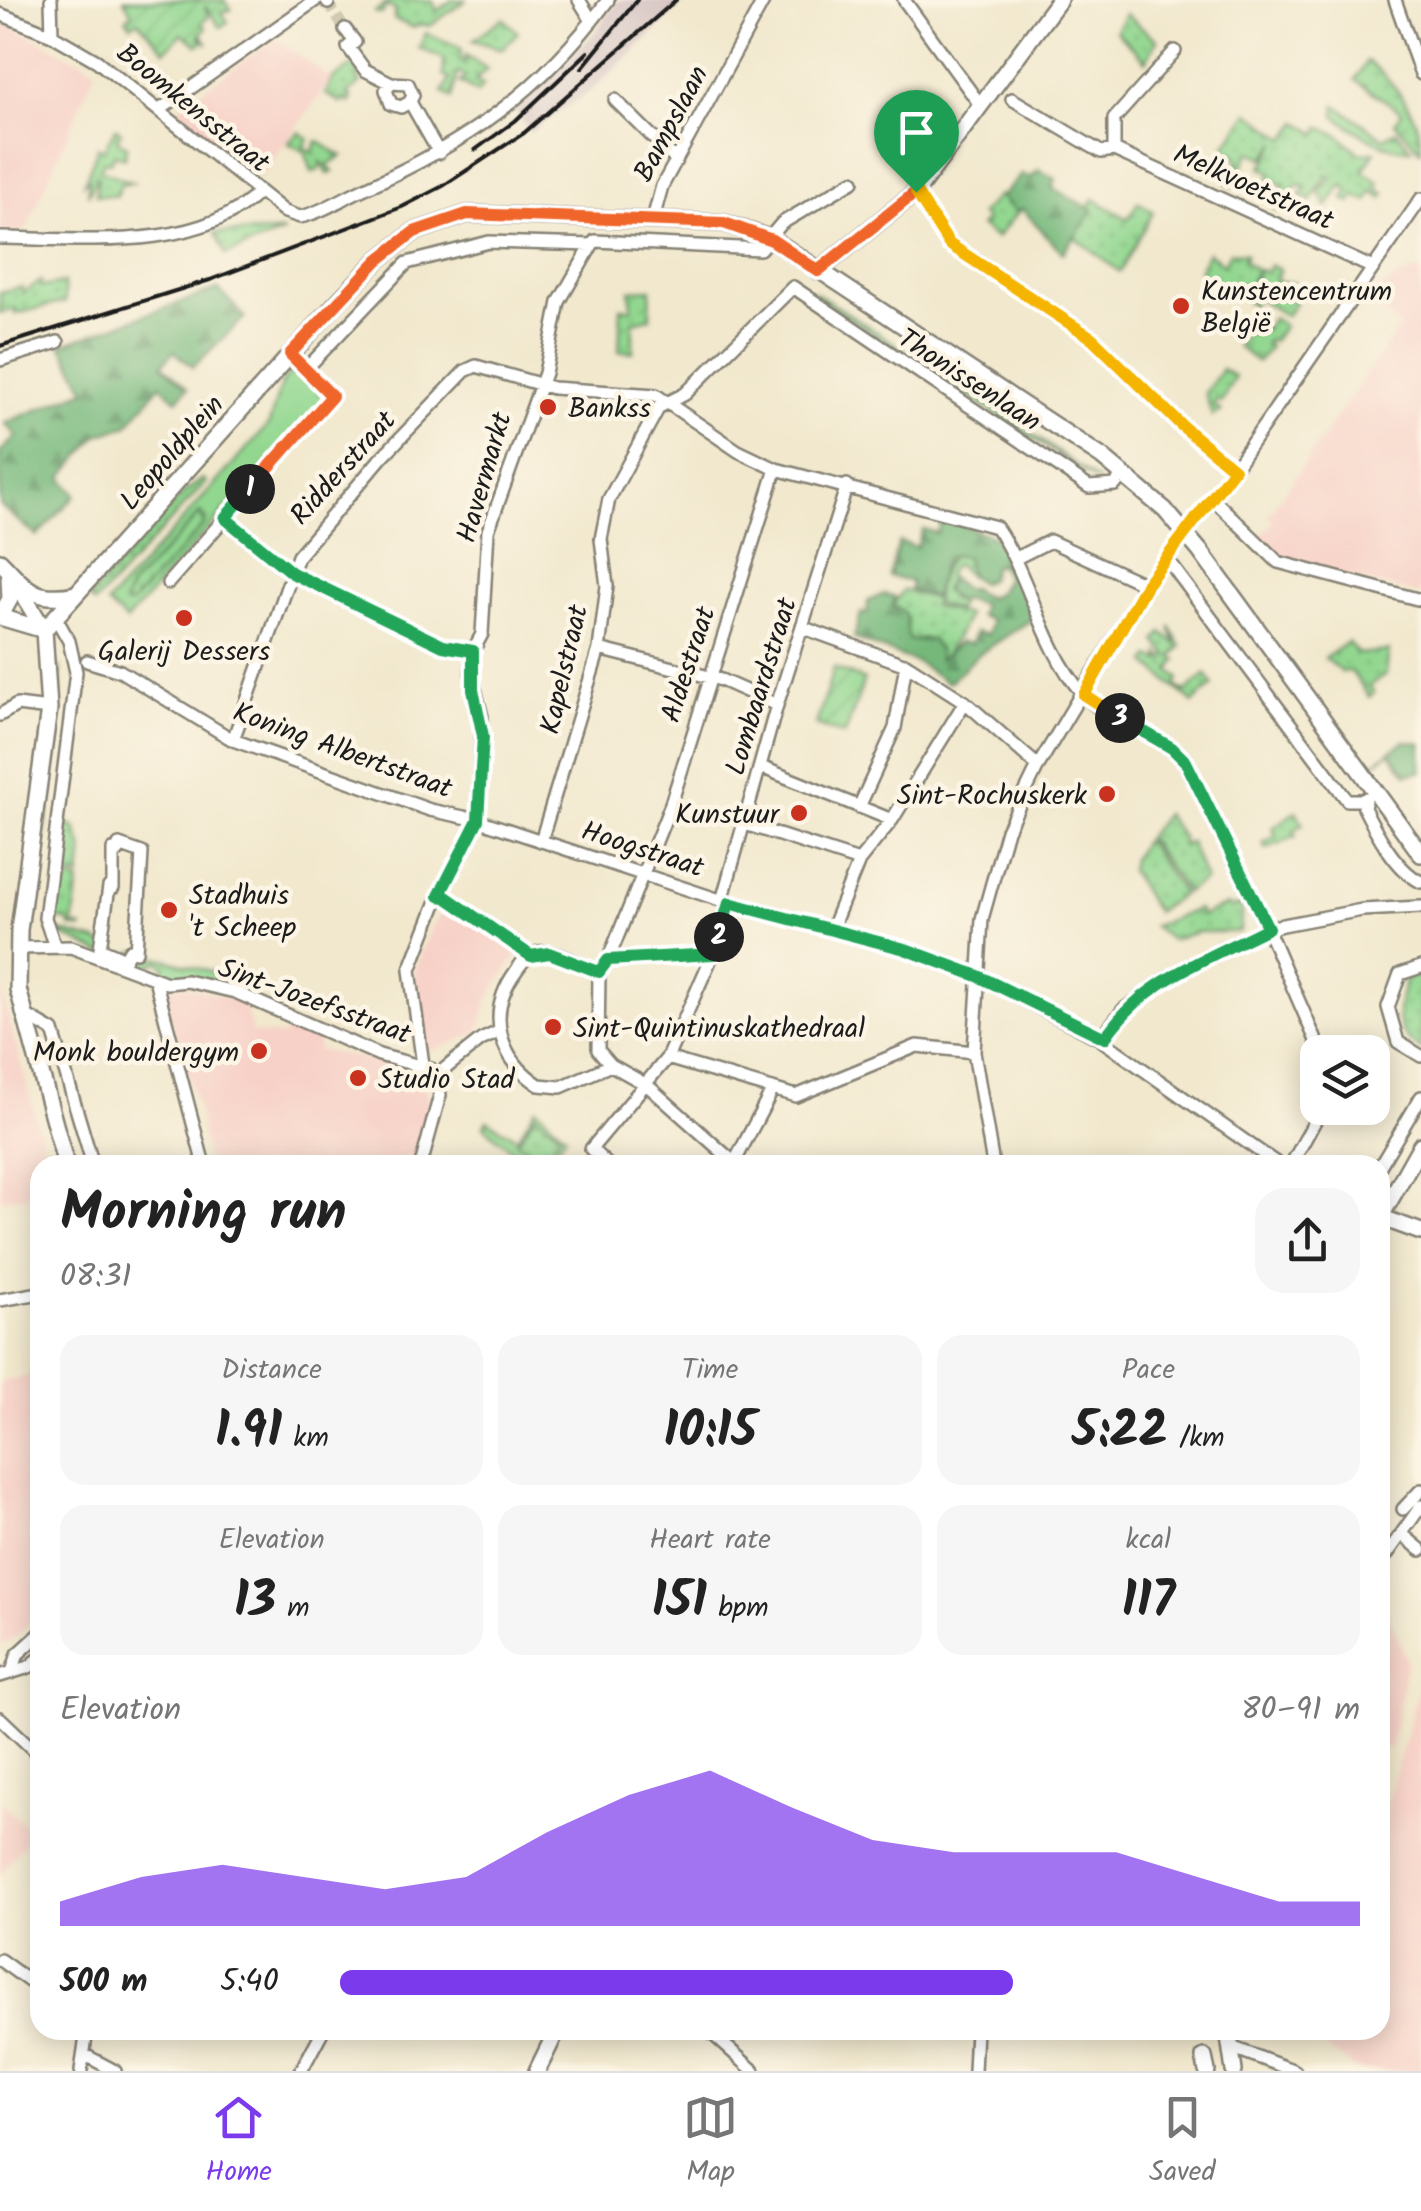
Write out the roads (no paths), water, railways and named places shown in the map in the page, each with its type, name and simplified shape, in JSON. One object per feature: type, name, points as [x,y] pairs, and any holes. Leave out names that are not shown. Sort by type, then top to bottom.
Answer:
[{"type":"main road","points":[[818,271],[916,192],[1059,0]]},
{"type":"main road","name":"Leopoldplein","points":[[50,624],[334,306],[378,260],[414,232],[467,214],[652,219]]},
{"type":"main road","name":"Thonissenlaan","points":[[652,219],[724,223],[772,240],[1124,473],[1187,534],[1368,792],[1421,854]]},
{"type":"main road","points":[[4,565],[41,598],[50,624],[49,709],[18,948],[22,1013],[63,1155]]},
{"type":"main road","points":[[4,565],[10,599],[0,617],[50,624]]},
{"type":"main road","points":[[4,565],[50,624]]},
{"type":"main road","points":[[41,598],[57,600],[80,593]]},
{"type":"main road","points":[[1,940],[18,948]]},
{"type":"main road","points":[[1390,1199],[1421,1145]]},
{"type":"main road","points":[[1390,1221],[1421,1232]]},
{"type":"main road","points":[[537,2071],[552,2040]]},
{"type":"main road","points":[[1230,2040],[1234,2071]]},
{"type":"street","points":[[51,0],[52,35]]},
{"type":"street","points":[[579,0],[592,21]]},
{"type":"street","points":[[345,29],[355,42],[348,47],[366,70],[391,83],[408,84],[410,102],[439,153],[509,108],[608,0]]},
{"type":"street","name":"Bampslaan","points":[[652,219],[662,186],[764,0]]},
{"type":"street","points":[[904,0],[981,106]]},
{"type":"street","points":[[1395,0],[1421,74]]},
{"type":"street","points":[[160,110],[323,1]]},
{"type":"street","name":"Boomkensstraat","points":[[0,14],[52,35],[97,61],[290,215],[300,217],[439,153]]},
{"type":"street","points":[[1114,150],[1114,119],[1175,51]]},
{"type":"street","points":[[391,83],[386,90],[391,104],[401,107],[410,102]]},
{"type":"street","name":"Melkvoetstraat","points":[[1012,99],[1101,152],[1114,150],[1373,268]]},
{"type":"street","points":[[615,100],[676,160]]},
{"type":"street","points":[[306,369],[407,263],[488,242],[595,241],[760,249],[772,240],[782,223],[852,181]]},
{"type":"street","points":[[0,238],[155,237],[245,206],[259,192]]},
{"type":"street","points":[[916,192],[949,244],[1092,338],[1182,426],[1234,469]]},
{"type":"street","points":[[991,1155],[974,1052],[988,886],[1008,830],[1038,766],[1084,695],[1146,585],[1213,500],[1421,199]]},
{"type":"street","name":"Havermarkt","points":[[478,820],[483,736],[473,690],[473,651],[482,634],[488,531],[540,385],[559,302],[592,244]]},
{"type":"street","name":"Thonissenlaan","points":[[793,287],[1089,487],[1115,485],[1124,473]]},
{"type":"street","name":"Kapelstraat","points":[[541,841],[599,650],[607,586],[601,544],[604,517],[624,469],[659,407],[686,394],[793,287]]},
{"type":"street","points":[[0,360],[58,342]]},
{"type":"street","points":[[168,584],[332,396],[290,354]]},
{"type":"street","name":"Ridderstraat","points":[[233,740],[298,556],[332,512],[465,371],[476,366],[540,385]]},
{"type":"street","points":[[540,385],[656,395],[738,451],[776,469],[990,524],[1016,558],[1058,658],[1084,695],[1172,748],[1186,762],[1268,928],[1314,1035]]},
{"type":"street","name":"Aldestraat","points":[[599,972],[608,960],[644,873],[776,469]]},
{"type":"street","name":"Lombaardstraat","points":[[597,1155],[591,1149],[667,1058],[713,954],[777,705],[846,485]]},
{"type":"street","points":[[1213,500],[1278,562],[1421,600]]},
{"type":"street","points":[[225,518],[292,573],[443,646],[473,651]]},
{"type":"street","points":[[1016,558],[1050,541],[1146,585]]},
{"type":"street","name":"Thonissenlaan","points":[[1167,558],[1347,800],[1368,792]]},
{"type":"street","points":[[50,624],[68,641],[76,672],[45,918],[54,944]]},
{"type":"street","points":[[804,628],[906,664],[966,702],[1038,766]]},
{"type":"street","points":[[599,650],[709,678],[777,705]]},
{"type":"street","name":"Koning Albertstraat","points":[[87,661],[120,671],[233,740],[430,810],[478,820],[541,841]]},
{"type":"street","points":[[860,807],[895,728],[906,664]]},
{"type":"street","points":[[832,928],[859,861],[892,820],[966,702]]},
{"type":"street","points":[[0,715],[17,705],[49,709]]},
{"type":"street","points":[[760,767],[892,820]]},
{"type":"street","name":"Thonissenlaan","points":[[1368,792],[1364,808],[1372,824],[1406,871],[1421,882]]},
{"type":"street","points":[[424,1155],[440,1095],[437,1076],[423,1065],[410,970],[439,896],[478,820]]},
{"type":"street","points":[[744,824],[859,861]]},
{"type":"street","name":"Hoogstraat","points":[[541,841],[726,902],[832,928],[978,976],[1100,1039],[1265,1155]]},
{"type":"street","points":[[119,845],[142,853],[136,951],[130,950],[125,959],[100,948],[109,887],[113,888],[113,850],[118,850],[119,845]]},
{"type":"street","points":[[439,896],[531,956]]},
{"type":"street","points":[[1100,1039],[1123,1010],[1167,978],[1268,928],[1362,910],[1420,907]]},
{"type":"street","name":"Sint-Jozefsstraat","points":[[18,948],[54,944],[156,978],[235,992],[369,1051],[423,1065]]},
{"type":"street","points":[[611,1065],[561,1087],[540,1086],[505,1051],[498,1032],[503,990],[531,956],[549,953],[599,972],[598,1050],[611,1065],[647,1084],[726,1155]]},
{"type":"street","points":[[608,960],[713,954]]},
{"type":"street","points":[[1421,966],[1400,974],[1388,1008],[1398,1042],[1421,1056]]},
{"type":"street","points":[[156,978],[201,1155]]},
{"type":"street","points":[[22,1013],[56,1036],[89,1155]]},
{"type":"street","points":[[437,1076],[481,1040],[498,1032]]},
{"type":"street","points":[[667,1058],[773,1090],[806,1095],[917,1046],[974,1052]]},
{"type":"street","points":[[740,1155],[773,1090]]},
{"type":"street","points":[[1387,1155],[1421,1097]]},
{"type":"street","points":[[1296,1155],[1313,1125]]},
{"type":"street","points":[[0,1300],[30,1296]]},
{"type":"street","points":[[1403,1509],[1421,1490]]},
{"type":"street","points":[[1390,1551],[1421,1506]]},
{"type":"street","points":[[1403,1534],[1421,1550]]},
{"type":"street","points":[[13,1669],[18,1654],[30,1643]]},
{"type":"street","points":[[0,1676],[30,1666]]},
{"type":"street","points":[[0,1718],[30,1746]]},
{"type":"street","points":[[0,1960],[30,1982]]},
{"type":"street","points":[[81,2071],[86,2040]]},
{"type":"street","points":[[302,2071],[317,2040]]},
{"type":"street","points":[[719,2040],[754,2071]]},
{"type":"street","points":[[974,2071],[976,2040]]},
{"type":"street","points":[[1234,2040],[1295,2071]]},
{"type":"street","points":[[85,2055],[115,2071]]},
{"type":"tunnel","points":[[328,3],[345,29]]},
{"type":"railway","points":[[582,68],[637,0]]},
{"type":"railway","points":[[0,346],[210,280],[402,207],[443,186],[524,133],[676,0]]},
{"type":"railway","points":[[475,150],[515,121],[588,52]]},
{"type":"place","name":"Kunstencentrum België","points":[[1181,306]]},
{"type":"place","name":"Bankss","points":[[548,407]]},
{"type":"place","name":"Galerij Dessers","points":[[184,618]]},
{"type":"place","name":"Sint-Rochuskerk","points":[[1107,794]]},
{"type":"place","name":"Kunstuur","points":[[799,813]]},
{"type":"place","name":"Stadhuis 't Scheep","points":[[169,910]]},
{"type":"place","name":"Sint-Quintinuskathedraal","points":[[553,1027]]},
{"type":"place","name":"Monk bouldergym","points":[[259,1051]]},
{"type":"place","name":"Studio Stad","points":[[358,1078]]}]
